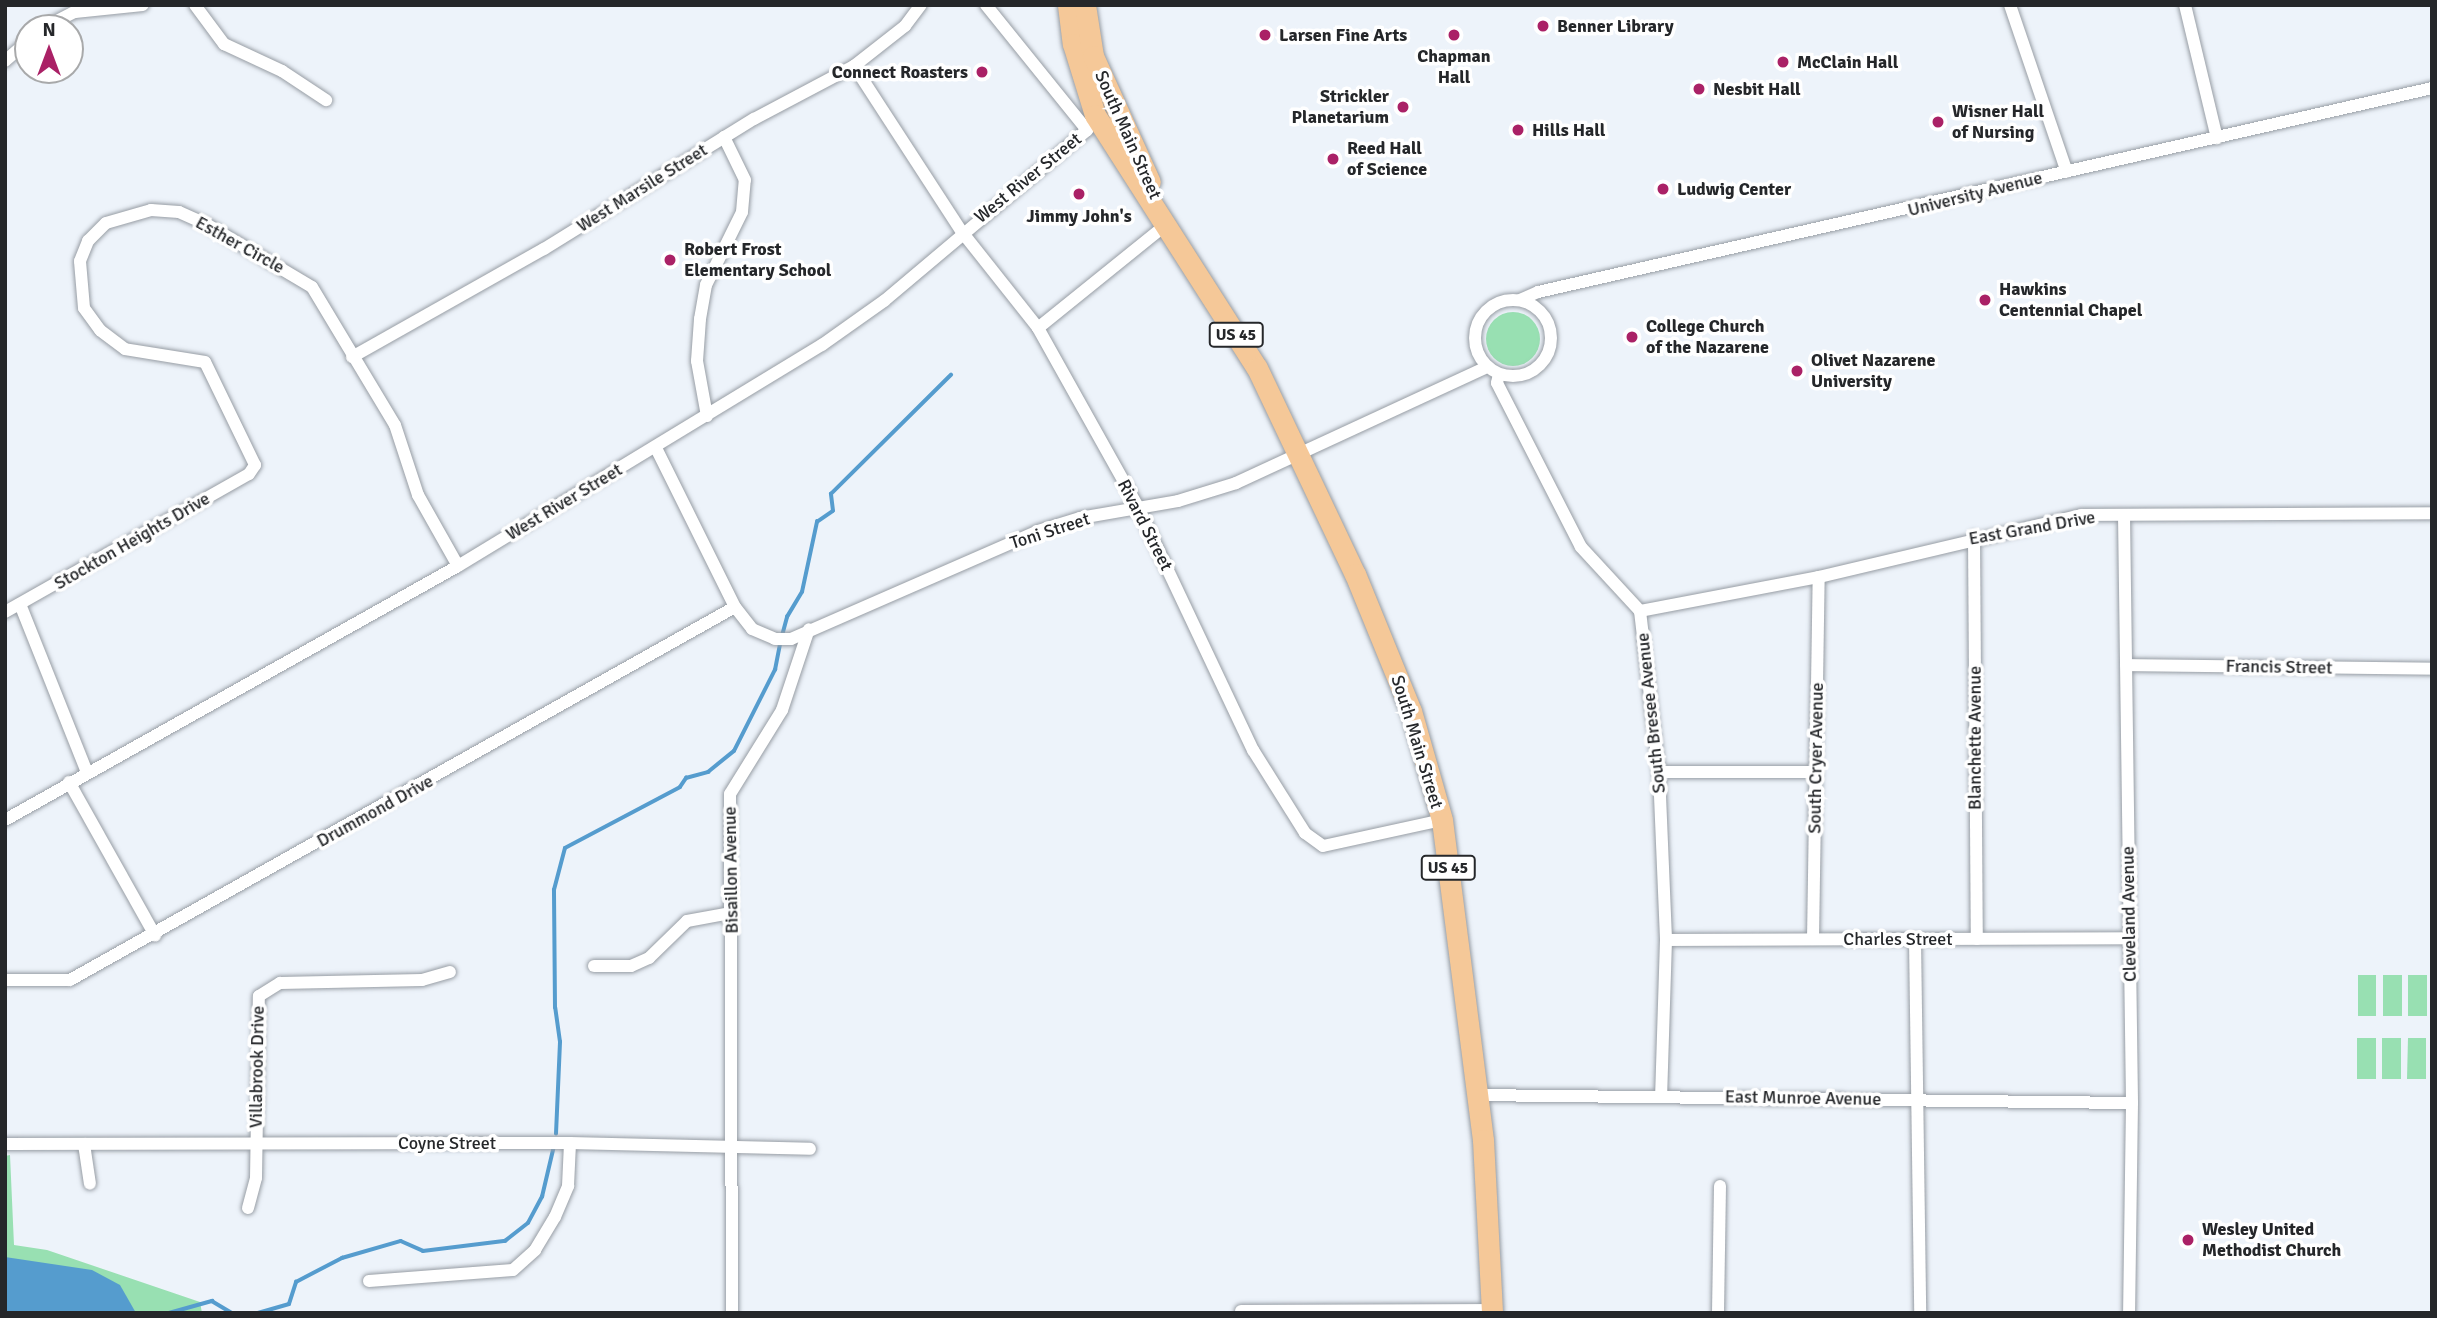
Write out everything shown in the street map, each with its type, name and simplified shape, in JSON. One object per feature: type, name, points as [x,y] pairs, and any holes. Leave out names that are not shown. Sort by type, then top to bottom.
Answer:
[{"type":"main road","name":"South Main Street","points":[[1068,5],[1073,44],[1091,122],[1108,136],[1168,223],[1257,368],[1382,637],[1411,711],[1442,820],[1489,1208],[1492,1311]]},
{"type":"main road","name":"South Main Street","points":[[1085,5],[1097,66],[1168,223]]},
{"type":"street","points":[[71,14],[143,5]]},
{"type":"street","points":[[195,5],[224,44],[282,71],[326,100]]},
{"type":"street","name":"West Marsile Street","points":[[352,357],[544,249],[724,137],[854,66],[905,26],[921,5]]},
{"type":"street","name":"South Main Street","points":[[986,5],[1091,122]]},
{"type":"street","points":[[2010,5],[2067,172]]},
{"type":"street","points":[[2185,5],[2217,138]]},
{"type":"street","name":"Rivard Street","points":[[854,66],[961,232],[1038,328],[1139,509],[1254,750],[1305,833],[1323,846],[1442,820]]},
{"type":"street","name":"University Avenue","points":[[1487,366],[1475,345],[1478,321],[1496,304],[1520,300],[1538,292],[2432,88]]},
{"type":"street","name":"West River Street","points":[[5,820],[458,566],[707,416],[884,301],[1091,122]]},
{"type":"street","points":[[707,416],[697,361],[699,319],[706,285],[742,212],[745,180],[724,137]]},
{"type":"street","name":"Esther Circle","points":[[255,465],[221,395],[199,358],[125,349],[100,330],[84,308],[80,261],[88,241],[106,223],[151,210],[179,212],[206,224],[312,287],[352,357]]},
{"type":"street","points":[[1038,328],[1168,223]]},
{"type":"street","points":[[1297,452],[1487,366],[1499,374],[1525,375],[1536,369],[1551,348],[1549,323],[1532,304],[1520,300]]},
{"type":"street","points":[[352,357],[395,425],[418,495],[458,566]]},
{"type":"street","name":"South Bresee Avenue","points":[[1499,374],[1497,383],[1581,547],[1640,611],[1659,772],[1666,940],[1661,1095]]},
{"type":"street","points":[[656,448],[736,607],[752,629],[775,639],[796,637],[809,629]]},
{"type":"street","name":"Toni Street","points":[[809,629],[1038,531],[1080,518],[1139,509],[1236,483],[1297,452]]},
{"type":"street","name":"Stockton Heights Drive","points":[[5,612],[249,474],[255,465]]},
{"type":"street","name":"East Grand Drive","points":[[1640,611],[1819,577],[1974,537],[2081,515],[2432,513]]},
{"type":"street","name":"Cleveland Avenue","points":[[2124,515],[2132,1103],[2129,1313]]},
{"type":"street","name":"Blanchette Avenue","points":[[1974,537],[1977,939]]},
{"type":"street","name":"South Cryer Avenue","points":[[1813,939],[1819,577]]},
{"type":"street","points":[[20,604],[87,772]]},
{"type":"street","name":"Drummond Drive","points":[[5,980],[70,980],[155,935],[736,607]]},
{"type":"street","name":"Bisaillon Avenue","points":[[732,1313],[734,1148],[730,794],[782,710],[809,629]]},
{"type":"street","name":"Francis Street","points":[[2126,665],[2432,668]]},
{"type":"street","points":[[1659,772],[1816,772]]},
{"type":"street","points":[[69,782],[155,935]]},
{"type":"street","points":[[594,966],[631,966],[649,958],[687,921],[731,913]]},
{"type":"street","name":"Charles Street","points":[[1666,940],[2130,938]]},
{"type":"street","points":[[1915,939],[1920,1313]]},
{"type":"street","name":"Villabrook Drive","points":[[248,1208],[256,1178],[259,996],[280,983],[422,980],[450,972]]},
{"type":"street","name":"East Munroe Avenue","points":[[1475,1095],[1661,1095],[2132,1103]]},
{"type":"street","points":[[369,1281],[513,1270],[535,1250],[555,1217],[568,1186],[570,1143]]},
{"type":"street","name":"Coyne Street","points":[[5,1144],[570,1143],[810,1149]]},
{"type":"street","points":[[84,1144],[90,1184]]},
{"type":"street","points":[[1718,1313],[1720,1185]]},
{"type":"street","points":[[1241,1311],[1492,1311]]},
{"type":"green space","points":[[1513,312],[1532,320],[1540,339],[1532,358],[1513,366],[1494,358],[1486,339],[1494,320]]},
{"type":"green space","points":[[2358,975],[2376,975],[2376,1016],[2358,1016]]},
{"type":"green space","points":[[2383,975],[2402,975],[2402,1016],[2383,1016]]},
{"type":"green space","points":[[2408,975],[2427,975],[2427,1016],[2408,1016]]},
{"type":"green space","points":[[2357,1038],[2376,1038],[2376,1079],[2357,1079]]},
{"type":"green space","points":[[2382,1038],[2401,1038],[2401,1079],[2382,1079]]},
{"type":"green space","points":[[2408,1038],[2426,1038],[2426,1079],[2407,1079]]},
{"type":"green space","points":[[10,1155],[14,1245],[47,1250],[200,1302],[202,1313],[5,1313],[5,1156]]},
{"type":"water","points":[[5,1257],[92,1270],[120,1285],[136,1313],[5,1313]]},
{"type":"waterway","points":[[782,636],[787,617],[802,592],[817,522],[833,511],[831,494],[951,375]]},
{"type":"waterway","points":[[556,1134],[560,1042],[555,1008],[554,890],[565,848],[680,787],[686,778],[708,772],[734,751],[775,670],[780,644]]},
{"type":"waterway","points":[[258,1313],[289,1304],[296,1282],[342,1258],[401,1241],[423,1251],[505,1241],[528,1223],[542,1197],[554,1146]]},
{"type":"waterway","points":[[169,1313],[212,1301],[232,1313]]},
{"type":"place","name":"Benner Library","points":[[1543,26]]},
{"type":"place","name":"Larsen Fine Arts","points":[[1265,35]]},
{"type":"place","name":"Chapman Hall","points":[[1454,35]]},
{"type":"place","name":"McClain Hall","points":[[1783,62]]},
{"type":"place","name":"Connect Roasters","points":[[982,72]]},
{"type":"place","name":"Nesbit Hall","points":[[1699,89]]},
{"type":"place","name":"Strickler Planetarium","points":[[1403,107]]},
{"type":"place","name":"Wisner Hall of Nursing","points":[[1938,122]]},
{"type":"place","name":"Hills Hall","points":[[1518,130]]},
{"type":"place","name":"Reed Hall of Science","points":[[1333,159]]},
{"type":"place","name":"Ludwig Center","points":[[1663,189]]},
{"type":"place","name":"Jimmy John's","points":[[1079,194]]},
{"type":"place","name":"Robert Frost Elementary School","points":[[670,260]]},
{"type":"place","name":"Hawkins Centennial Chapel","points":[[1985,300]]},
{"type":"place","name":"College Church of the Nazarene","points":[[1632,337]]},
{"type":"place","name":"Olivet Nazarene University","points":[[1797,371]]},
{"type":"place","name":"Wesley United Methodist Church","points":[[2188,1240]]}]
